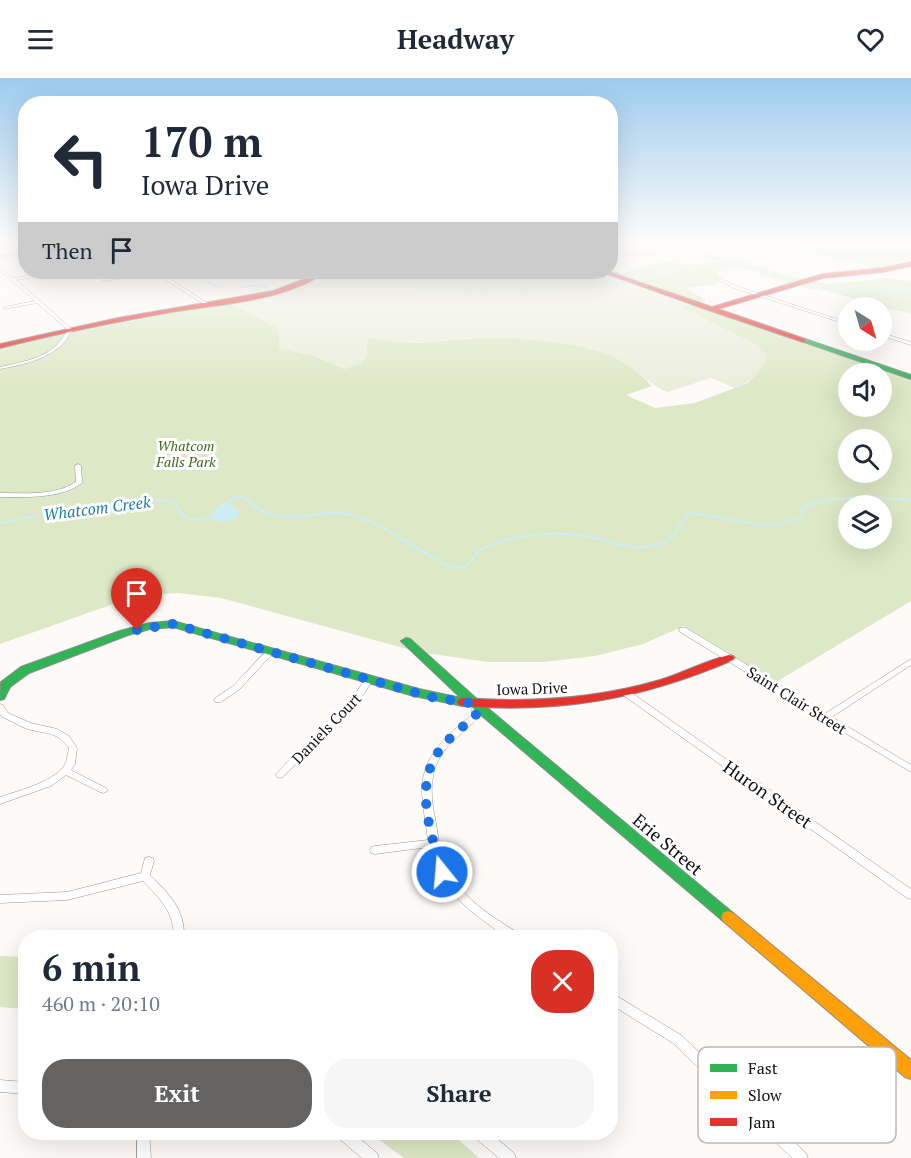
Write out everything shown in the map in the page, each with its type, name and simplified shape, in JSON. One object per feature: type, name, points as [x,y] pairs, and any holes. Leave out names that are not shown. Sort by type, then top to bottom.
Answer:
[{"type":"street","points":[[24,291],[71,330]]},
{"type":"street","points":[[194,291],[210,303]]},
{"type":"street","points":[[0,346],[270,291]]},
{"type":"street","points":[[660,291],[911,376]]},
{"type":"street","points":[[748,291],[838,320]]},
{"type":"street","points":[[709,309],[771,291]]},
{"type":"street","points":[[6,308],[37,302]]},
{"type":"street","points":[[0,368],[21,363],[45,353],[61,343],[71,330]]},
{"type":"street","points":[[892,337],[911,344]]},
{"type":"street","points":[[0,495],[34,494],[73,487],[79,483],[78,466]]},
{"type":"street","name":"Iowa Drive","points":[[0,696],[5,685],[25,670],[96,643],[150,626],[173,624],[444,700],[475,704],[534,705],[626,693],[688,677],[729,658]]},
{"type":"street","name":"Saint Clair Street","points":[[683,630],[911,769]]},
{"type":"street","name":"Erie Street","points":[[406,641],[475,704],[882,1047]]},
{"type":"street","points":[[218,700],[236,688],[271,651]]},
{"type":"street","points":[[825,718],[911,661]]},
{"type":"street","name":"Daniels Court","points":[[280,775],[361,692],[369,679]]},
{"type":"street","name":"Huron Street","points":[[626,693],[911,895]]},
{"type":"street","points":[[475,704],[476,716],[446,743],[434,758],[427,778],[425,797],[442,872],[469,903],[485,918],[504,930]]},
{"type":"street","points":[[0,707],[5,715],[66,738],[73,748],[70,764],[65,771],[48,784],[0,801]]},
{"type":"street","points":[[65,771],[103,790]]},
{"type":"street","points":[[375,850],[434,843]]},
{"type":"street","points":[[145,876],[149,861]]},
{"type":"street","points":[[0,899],[67,896],[145,876]]},
{"type":"street","points":[[145,876],[173,906],[181,926],[180,930]]},
{"type":"street","points":[[618,1002],[677,1039],[698,1059]]},
{"type":"street","name":"Erie Street","points":[[896,1058],[911,1071]]},
{"type":"street","points":[[0,1086],[18,1087]]},
{"type":"street","points":[[144,1140],[144,1158]]},
{"type":"street","points":[[350,1140],[368,1157]]},
{"type":"street","points":[[488,1140],[509,1158]]},
{"type":"street","points":[[785,1143],[801,1158]]},
{"type":"green space","points":[[275,291],[652,291],[690,305],[682,307],[757,346],[767,355],[756,376],[735,388],[711,378],[667,392],[626,364],[603,353],[579,346],[519,339],[468,338],[412,343],[369,336],[366,346],[367,356],[360,364],[345,369],[312,355],[279,348],[279,331],[276,327],[229,302]]},
{"type":"green space","points":[[666,291],[692,291],[706,301],[699,303]]},
{"type":"green space","points":[[829,291],[911,291],[911,313],[892,310],[892,297],[848,297]]},
{"type":"green space","name":"Whatcom Falls Park","points":[[229,302],[276,327],[279,331],[279,348],[312,355],[345,369],[367,355],[366,346],[369,336],[407,343],[502,338],[569,344],[624,362],[652,386],[626,395],[655,408],[695,403],[748,383],[766,360],[757,346],[681,307],[690,305],[863,363],[838,363],[838,417],[892,417],[892,373],[911,379],[911,601],[776,682],[684,626],[643,644],[595,656],[543,662],[488,662],[418,652],[221,598],[179,593],[139,595],[0,644],[0,348]]},
{"type":"green space","points":[[0,956],[18,957],[18,1008],[0,1007]]},
{"type":"green space","points":[[380,1140],[459,1140],[479,1158],[404,1158]]},
{"type":"water","points":[[228,501],[239,512],[237,519],[222,522],[211,518],[214,510]]},
{"type":"waterway","points":[[434,293],[480,291]]},
{"type":"waterway","points":[[279,295],[418,295]]},
{"type":"waterway","name":"Whatcom Creek","points":[[228,502],[235,497],[243,496],[267,513],[278,516],[327,513],[351,515],[389,531],[451,567],[459,568],[468,564],[479,551],[486,547],[517,537],[566,534],[643,547],[653,546],[669,539],[691,513],[749,523],[777,524],[804,515],[801,508],[827,500],[855,498],[911,500]]},
{"type":"waterway","name":"Whatcom Creek","points":[[0,523],[64,510],[159,500],[174,503],[190,519],[213,517]]},
{"type":"traffic: fast","points":[[803,340],[911,377]]},
{"type":"traffic: fast","points":[[0,696],[5,685],[25,670],[124,633],[150,626],[173,624],[418,693],[463,702]]},
{"type":"traffic: fast","points":[[406,641],[475,704],[728,917]]},
{"type":"traffic: slow","points":[[728,917],[882,1047]]},
{"type":"traffic: slow","points":[[896,1058],[911,1071]]},
{"type":"traffic: jam","points":[[0,346],[118,320],[277,291]]},
{"type":"traffic: jam","points":[[661,291],[803,340]]},
{"type":"traffic: jam","points":[[710,309],[770,291]]},
{"type":"traffic: jam","points":[[463,702],[532,704],[599,698],[665,683],[729,658]]},
{"type":"route","points":[[137,630],[150,626],[173,624],[431,697],[475,704],[476,716],[446,743],[434,758],[427,778],[425,797],[442,872]]}]
